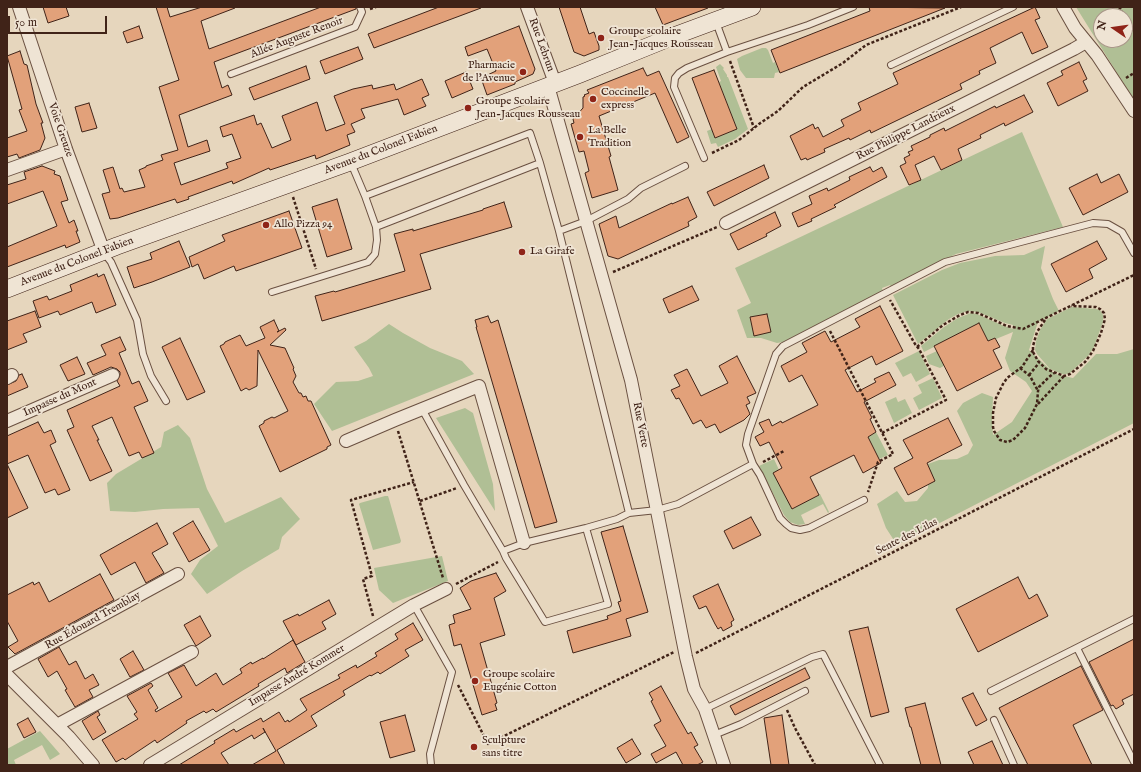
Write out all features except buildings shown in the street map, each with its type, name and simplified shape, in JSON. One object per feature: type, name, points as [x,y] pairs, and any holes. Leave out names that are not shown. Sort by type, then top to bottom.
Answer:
[{"type":"street","name":"Voie Greuze","points":[[19,7],[66,149],[104,252]]},
{"type":"street","name":"Rue Lebrun","points":[[527,7],[552,85]]},
{"type":"street","name":"Avenue du Colonel Fabien","points":[[7,289],[350,162],[752,7]]},
{"type":"street","points":[[1063,7],[1075,28],[1097,55],[1134,111]]},
{"type":"street","name":"Rue Philippe Landrieux","points":[[726,223],[1086,42]]},
{"type":"street","name":"Rue Verte","points":[[552,85],[586,221],[631,380],[685,652],[694,689],[705,709],[724,765]]},
{"type":"street","points":[[7,170],[66,149]]},
{"type":"street","name":"Impasse du Mont","points":[[7,421],[113,375]]},
{"type":"street","points":[[346,441],[479,386],[524,543]]},
{"type":"street","name":"Rue Édouard Tremblay","points":[[7,667],[178,574]]},
{"type":"street","name":"Impasse André Kommer","points":[[150,765],[414,605],[446,589]]},
{"type":"street","points":[[57,725],[192,652]]},
{"type":"street","points":[[7,675],[57,725],[93,765]]},
{"type":"lane","points":[[704,158],[674,88],[675,78],[679,73],[727,52],[808,25],[853,7]]},
{"type":"lane","points":[[891,65],[1013,7]]},
{"type":"lane","name":"Allée Auguste Renoir","points":[[231,74],[355,27],[361,10]]},
{"type":"lane","points":[[715,21],[727,52]]},
{"type":"lane","points":[[365,196],[530,133],[559,231],[629,513]]},
{"type":"lane","points":[[272,292],[368,262],[375,254],[377,240],[376,227],[365,196],[350,162]]},
{"type":"lane","points":[[376,227],[540,163]]},
{"type":"lane","points":[[559,231],[586,221],[628,199],[641,188],[685,166]]},
{"type":"lane","points":[[864,500],[808,528],[800,530],[792,528],[780,518],[760,475],[753,464],[746,445],[748,434],[776,354],[782,346],[945,262],[1093,223],[1108,224],[1122,232],[1134,254]]},
{"type":"lane","points":[[104,252],[111,262],[137,320],[143,354],[151,376],[166,401]]},
{"type":"lane","points":[[422,409],[506,558],[545,622],[608,604],[586,528]]},
{"type":"lane","points":[[503,551],[524,543],[617,519],[629,513],[657,510],[678,504],[753,464]]},
{"type":"lane","points":[[414,605],[452,672],[430,754],[431,765]]},
{"type":"lane","points":[[991,691],[1134,619]]},
{"type":"lane","points":[[1077,648],[1134,762]]},
{"type":"lane","points":[[705,709],[812,656],[823,654],[880,765]]},
{"type":"lane","points":[[714,735],[741,724],[805,691]]},
{"type":"lane","points":[[994,720],[1014,765]]},
{"type":"path","points":[[704,158],[739,140],[778,112],[803,87],[843,62],[866,45],[961,7]]},
{"type":"path","points":[[727,52],[754,128]]},
{"type":"path","points":[[289,184],[319,277]]},
{"type":"path","points":[[602,276],[726,223]]},
{"type":"path","points":[[917,347],[943,325],[968,312],[978,313],[1007,326],[1024,329],[1134,275]]},
{"type":"path","points":[[882,433],[946,400],[886,292]]},
{"type":"path","points":[[1034,350],[1020,368],[1007,378],[996,398],[993,413],[993,427],[997,437],[1000,440],[1007,442],[1017,437],[1025,428],[1037,404],[1064,376],[1070,374],[1085,362],[1098,343],[1105,325],[1104,313],[1096,307],[1071,306]]},
{"type":"path","points":[[1046,318],[1037,332],[1033,352],[1039,362],[1046,369],[1064,376]]},
{"type":"path","points":[[826,323],[893,454],[878,462],[864,500]]},
{"type":"path","points":[[1029,375],[1039,362]]},
{"type":"path","points":[[1020,368],[1029,375],[1038,391]]},
{"type":"path","points":[[1037,404],[1038,391],[1044,381],[1054,373]]},
{"type":"path","points":[[395,420],[446,589],[506,558]]},
{"type":"path","name":"Sente des Lilas","points":[[452,672],[488,744],[685,652],[711,646],[1134,429]]},
{"type":"path","points":[[753,464],[758,464],[784,451]]},
{"type":"path","points":[[373,616],[363,579],[372,576],[351,500],[414,482]]},
{"type":"path","points":[[420,501],[450,492]]},
{"type":"path","points":[[784,702],[795,728],[815,765]]},
{"type":"green space","points":[[1076,7],[1134,7],[1134,99],[1101,48],[1133,48],[1133,8],[1093,8],[1093,34]]},
{"type":"green space","points":[[762,48],[766,48],[768,50],[773,63],[775,62],[779,72],[775,73],[774,78],[746,78],[740,70],[737,59]]},
{"type":"green space","points":[[720,64],[724,68],[723,69],[728,77],[748,129],[735,139],[718,147],[716,143],[711,144],[707,131],[712,129],[715,138],[737,129],[719,82],[721,81],[716,67]]},
{"type":"green space","points":[[1022,132],[1063,227],[956,254],[891,287],[890,285],[882,288],[883,291],[783,342],[777,343],[761,338],[747,338],[737,310],[751,303],[735,268]],"holes":[[[767,314],[771,332],[754,335],[750,317]]]},
{"type":"green space","points":[[1045,246],[1041,268],[1059,311],[1038,322],[1029,350],[1055,374],[1073,378],[1096,354],[1117,354],[1134,349],[1134,423],[897,545],[886,528],[877,504],[897,491],[905,502],[917,501],[928,488],[928,464],[939,460],[957,459],[968,454],[973,445],[957,411],[963,403],[982,393],[993,397],[993,435],[1012,422],[1032,391],[1026,382],[1010,371],[1005,358],[1013,332],[988,341],[979,324],[924,352],[921,346],[944,327],[958,318],[971,313],[977,314],[1013,329],[1013,325],[978,312],[968,311],[949,319],[918,344],[893,295],[942,270],[960,263],[995,256],[1024,255]]},
{"type":"green space","points":[[1072,307],[1100,310],[1103,315],[1103,322],[1094,347],[1089,355],[1070,373],[1062,374],[1050,369],[1037,354],[1035,350],[1036,341],[1040,330],[1047,319]]},
{"type":"green space","points":[[389,324],[430,348],[462,361],[474,374],[332,431],[314,404],[336,382],[358,381],[373,376],[354,347],[366,341]]},
{"type":"green space","points":[[919,351],[930,374],[916,382],[911,373],[903,377],[895,363]]},
{"type":"green space","points":[[937,351],[953,361],[940,368],[929,364],[926,356]]},
{"type":"green space","points":[[933,378],[942,398],[919,410],[913,398],[922,393],[918,385]]},
{"type":"green space","points":[[896,397],[898,402],[905,399],[912,413],[894,423],[885,402]]},
{"type":"green space","points":[[465,408],[473,413],[493,484],[495,511],[436,418]]},
{"type":"green space","points":[[178,425],[190,438],[207,489],[225,523],[281,497],[300,519],[282,537],[279,549],[207,594],[191,574],[200,560],[218,546],[199,508],[163,509],[135,512],[110,511],[107,483],[116,474],[161,447],[164,432]]},
{"type":"green space","points":[[876,432],[888,455],[879,459],[868,437]]},
{"type":"green space","points":[[774,459],[792,509],[820,494],[829,512],[828,513],[823,504],[801,515],[805,524],[798,525],[790,522],[784,515],[759,466]]},
{"type":"green space","points":[[388,496],[401,541],[400,543],[373,550],[359,504]]},
{"type":"green space","points":[[442,556],[448,581],[393,603],[379,590],[374,568]]},
{"type":"green space","points":[[40,731],[60,754],[50,760],[42,745],[14,760],[16,765],[7,765],[7,749]]},
{"type":"place","name":"Groupe scolaire Jean-Jacques Rousseau","points":[[601,38]]},
{"type":"place","name":"Pharmacie de l'Avenue","points":[[523,72]]},
{"type":"place","name":"Coccinelle express","points":[[593,99]]},
{"type":"place","name":"Groupe Scolaire Jean-Jacques Rousseau","points":[[468,108]]},
{"type":"place","name":"La Belle Tradition","points":[[580,137]]},
{"type":"place","name":"Allo Pizza 94","points":[[266,225]]},
{"type":"place","name":"La Girafe","points":[[522,252]]},
{"type":"place","name":"Groupe scolaire Eugénie Cotton","points":[[475,681]]},
{"type":"place","name":"Sculpture sans titre","points":[[474,747]]}]
